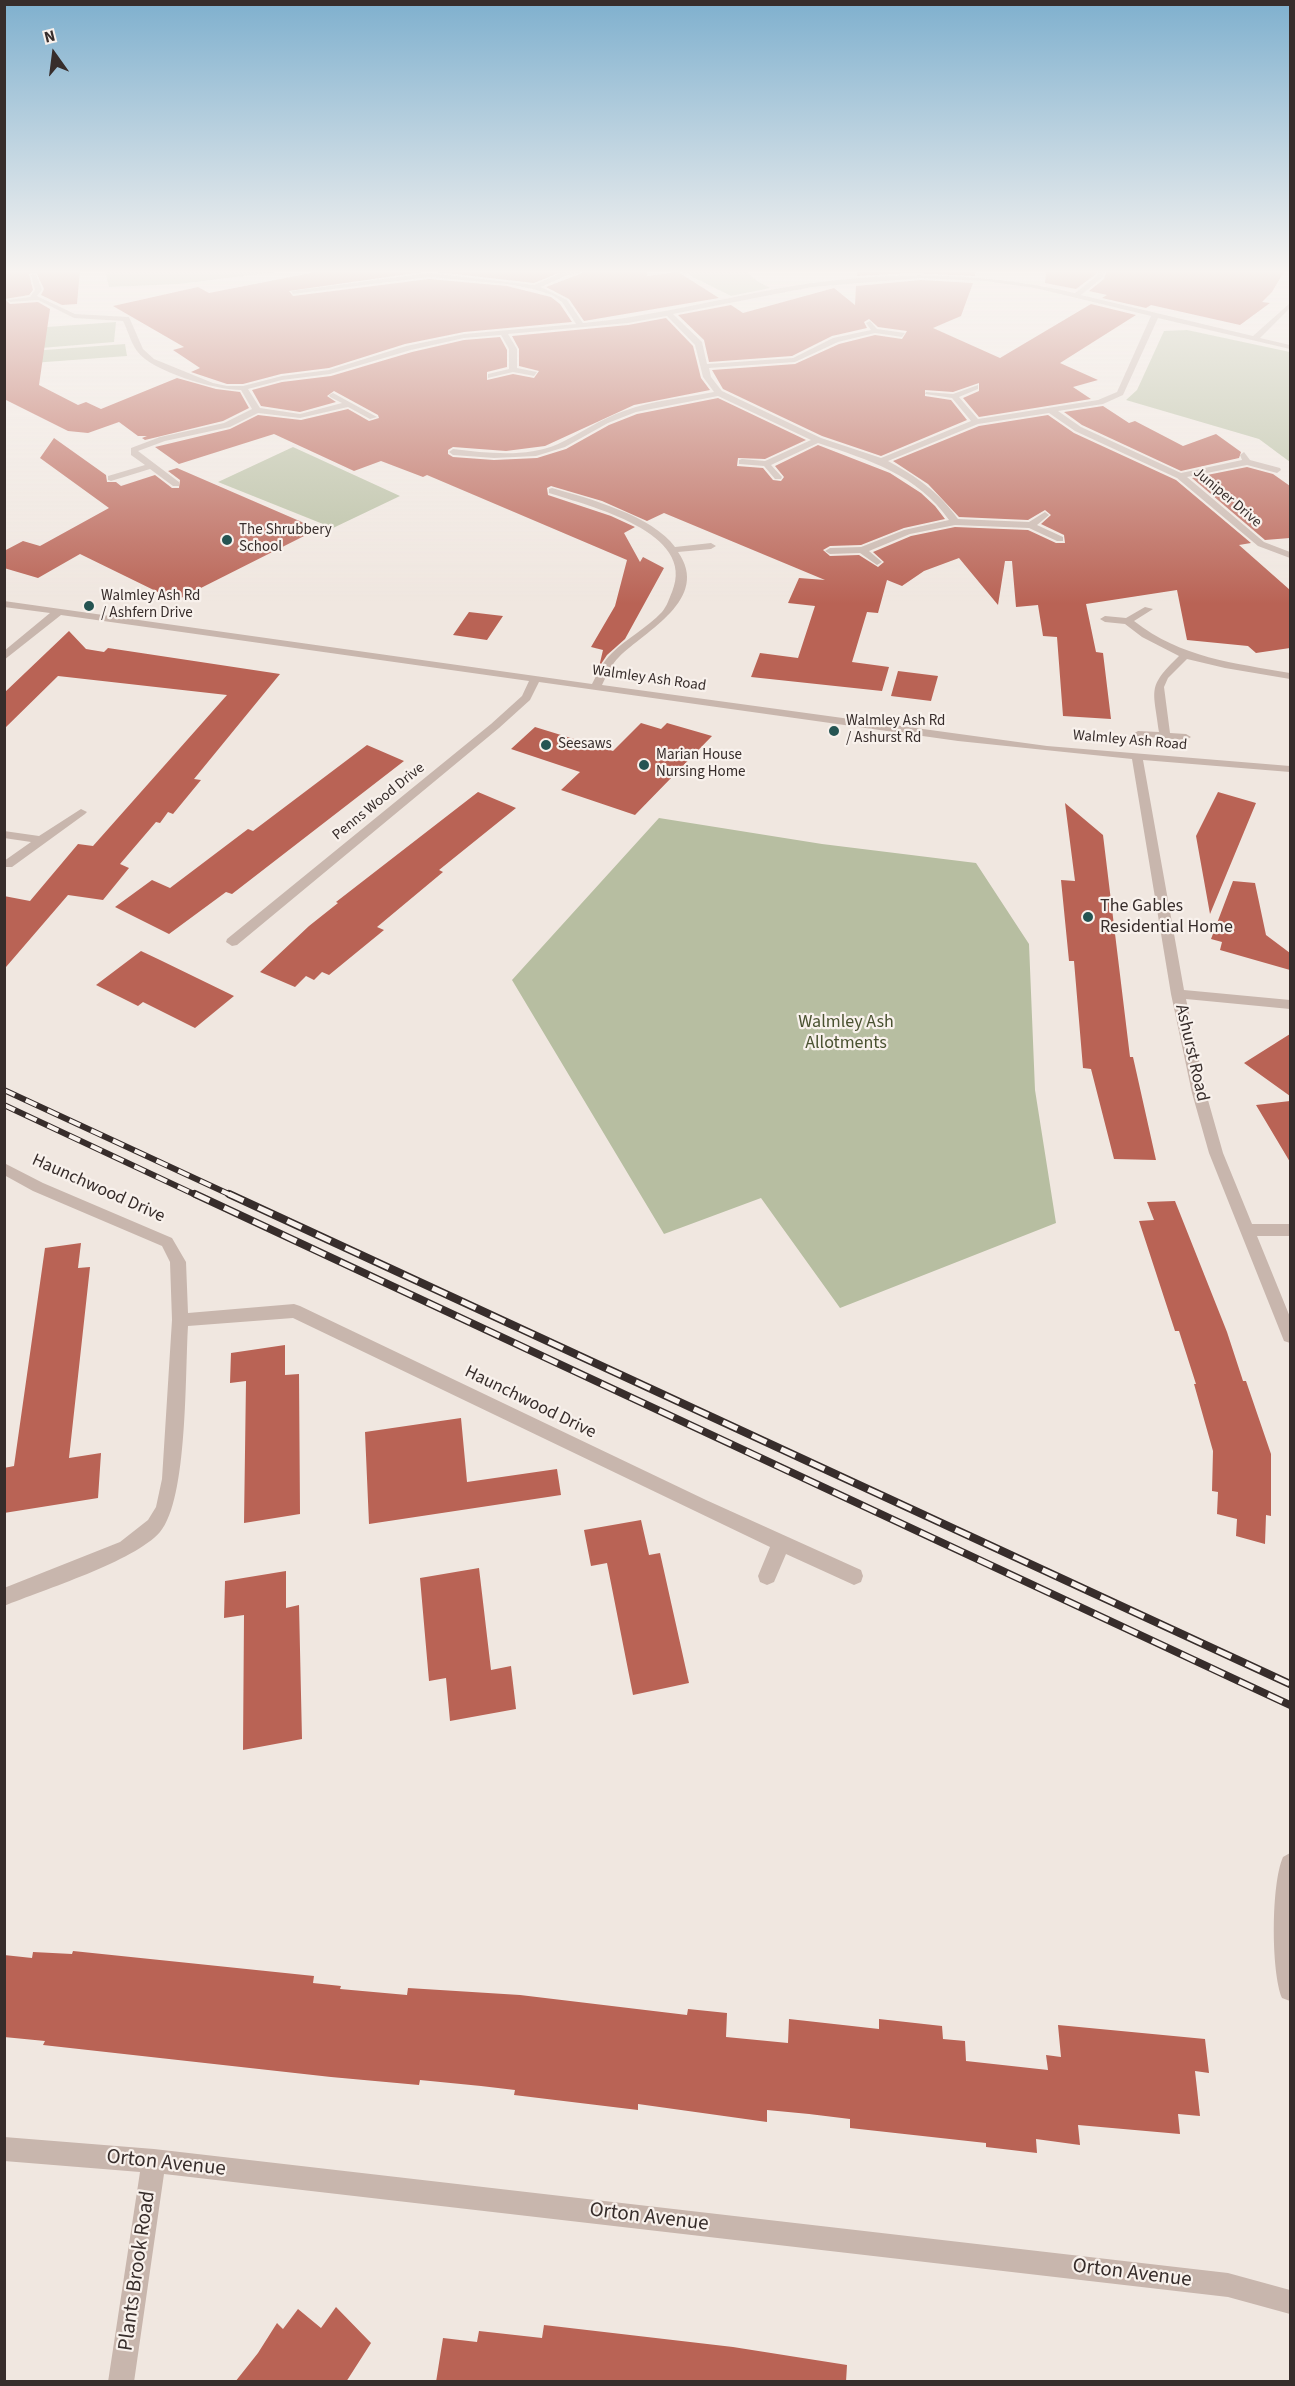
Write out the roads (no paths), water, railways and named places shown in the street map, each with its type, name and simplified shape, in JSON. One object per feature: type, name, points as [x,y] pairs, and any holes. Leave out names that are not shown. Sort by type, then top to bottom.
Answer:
[{"type":"street","points":[[201,381],[211,385],[243,388],[269,381]]},
{"type":"street","points":[[710,381],[719,393],[818,440],[881,461],[926,488],[942,503],[955,522]]},
{"type":"street","points":[[881,461],[976,422],[1100,402],[1120,393],[1125,381]]},
{"type":"street","points":[[930,394],[954,396],[975,387]]},
{"type":"street","points":[[243,388],[257,410]]},
{"type":"street","points":[[453,452],[513,455],[562,445],[603,421],[634,410],[719,393]]},
{"type":"street","points":[[333,395],[373,417]]},
{"type":"street","points":[[954,396],[976,422]]},
{"type":"street","points":[[176,484],[134,453],[134,450],[163,440],[227,425],[257,410],[300,417],[349,404]]},
{"type":"street","name":"Juniper Drive","points":[[1051,410],[1078,429],[1180,476],[1261,544],[1290,555]]},
{"type":"street","points":[[742,462],[766,464],[818,440]]},
{"type":"street","points":[[1242,453],[1247,462]]},
{"type":"street","points":[[513,455],[514,468]]},
{"type":"street","points":[[1180,476],[1247,462],[1277,470]]},
{"type":"street","points":[[766,464],[778,477]]},
{"type":"street","points":[[111,478],[151,466]]},
{"type":"street","points":[[552,491],[636,522],[658,534],[675,550],[681,561],[680,582],[671,607],[613,657],[596,687]]},
{"type":"street","points":[[1031,525],[1044,515]]},
{"type":"street","points":[[830,551],[862,550],[907,532],[955,522],[1031,525],[1060,539]]},
{"type":"street","points":[[675,550],[711,546]]},
{"type":"street","points":[[862,550],[877,562]]},
{"type":"street","name":"Walmley Ash Road","points":[[4,604],[958,738],[1137,757],[1290,769]]},
{"type":"street","points":[[1128,621],[1148,609]]},
{"type":"street","points":[[4,657],[58,612]]},
{"type":"street","points":[[1105,619],[1128,621],[1161,647],[1184,656],[1290,676]]},
{"type":"street","points":[[1165,736],[1159,687],[1163,677],[1184,656]]},
{"type":"street","name":"Penns Wood Drive","points":[[232,942],[495,726],[525,698],[536,678]]},
{"type":"street","points":[[1138,734],[1186,738]]},
{"type":"street","name":"Ashurst Road","points":[[1137,757],[1178,994],[1199,1093],[1216,1153],[1290,1336]]},
{"type":"street","points":[[8,864],[81,812]]},
{"type":"street","points":[[4,834],[41,840]]},
{"type":"street","points":[[1178,994],[1290,1004]]},
{"type":"street","name":"Haunchwood Drive","points":[[4,1168],[38,1187],[167,1242],[178,1262],[180,1320],[171,1479],[164,1509],[154,1526],[126,1548],[4,1598]]},
{"type":"street","points":[[1247,1230],[1290,1230]]},
{"type":"street","name":"Haunchwood Drive","points":[[180,1320],[294,1311],[854,1576]]},
{"type":"street","points":[[767,1576],[781,1543]]},
{"type":"street","points":[[1289,1871],[1285,1958],[1290,1990]]},
{"type":"street","name":"Orton Avenue","points":[[4,2149],[154,2162],[1228,2285],[1290,2302]]},
{"type":"street","name":"Plants Brook Road","points":[[121,2382],[154,2162]]},
{"type":"railway","points":[[4,1090],[233,1196]]},
{"type":"railway","points":[[4,1105],[198,1196]]},
{"type":"railway","points":[[195,1194],[1290,1705]]},
{"type":"railway","points":[[229,1194],[1290,1684]]},
{"type":"place","name":"The Shrubbery School","points":[[227,540]]},
{"type":"place","name":"Walmley Ash Rd / Ashfern Drive","points":[[89,606]]},
{"type":"place","name":"Walmley Ash Rd / Ashurst Rd","points":[[834,731]]},
{"type":"place","name":"Seesaws","points":[[546,745]]},
{"type":"place","name":"Marian House Nursing Home","points":[[644,765]]},
{"type":"place","name":"The Gables Residential Home","points":[[1088,917]]},
{"type":"park label","name":"Walmley Ash Allotments","points":[[846,1033]]}]
